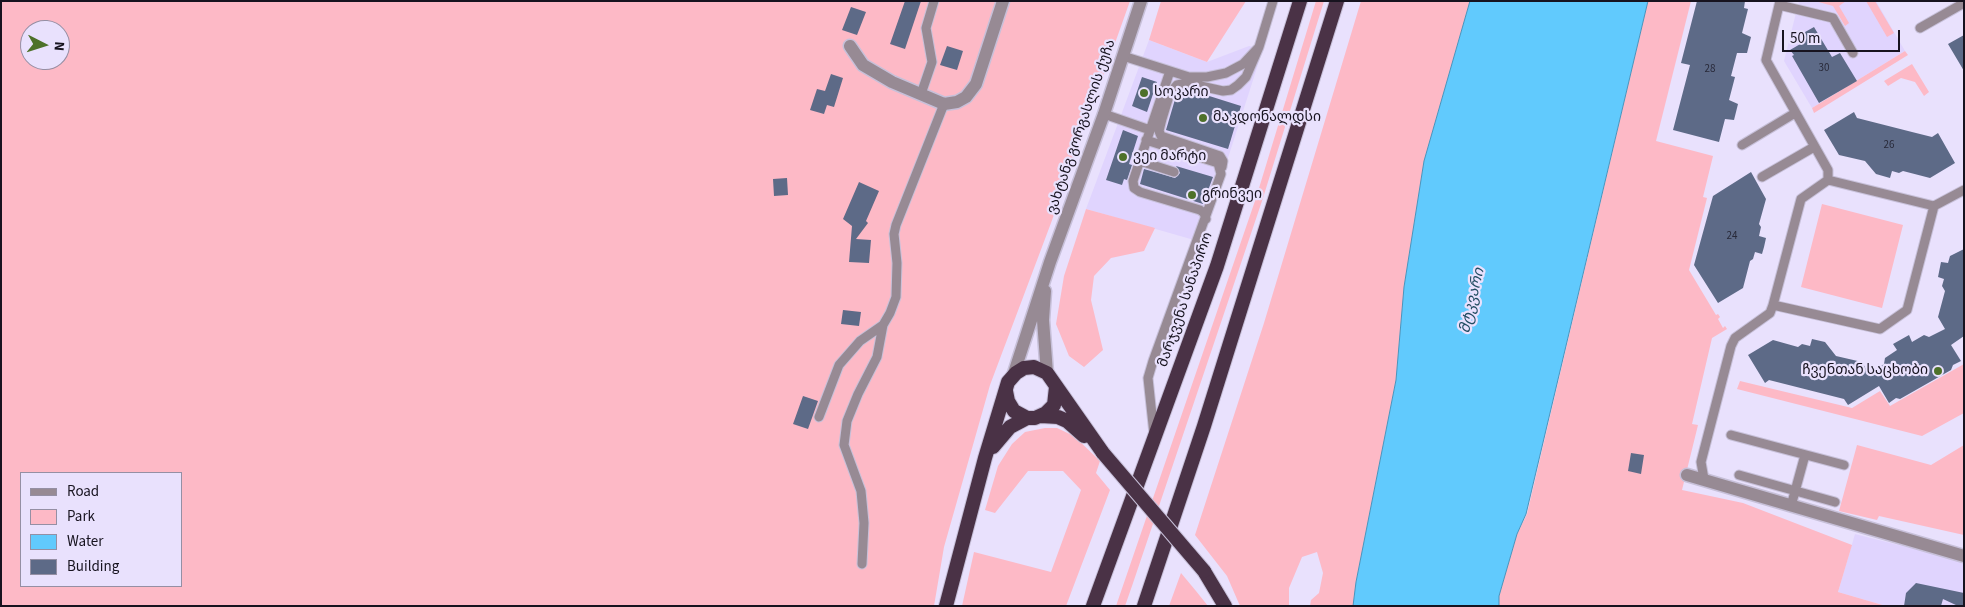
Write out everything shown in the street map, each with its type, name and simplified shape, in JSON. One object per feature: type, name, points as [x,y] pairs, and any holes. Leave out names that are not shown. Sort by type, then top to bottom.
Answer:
[{"type":"highway","name":"მარჯვენა სანაპირო","points":[[1093,606],[1217,266],[1300,1]]},
{"type":"highway","points":[[1144,606],[1207,417],[1337,1]]},
{"type":"highway","points":[[947,604],[984,458],[1006,390],[1013,376],[1028,367],[1039,368],[1047,372],[1103,453],[1204,571],[1225,606]]},
{"type":"highway","points":[[984,458],[1001,434],[1010,426],[1034,417],[1054,404],[1056,387]]},
{"type":"highway","points":[[1006,390],[1010,406],[1020,415],[1058,418],[1066,421],[1103,453]]},
{"type":"highway","points":[[1085,606],[1103,581]]},
{"type":"street","points":[[850,46],[863,65],[892,82],[944,104],[966,97],[976,84],[1003,1]]},
{"type":"street","name":"ვახტანგ გორგასლის ქუჩა","points":[[1050,262],[1104,114],[1141,1]]},
{"type":"street","points":[[1047,372],[1043,320],[1050,262]]},
{"type":"street","points":[[1013,376],[1050,262]]},
{"type":"street","points":[[1687,476],[1704,479],[1964,556]]},
{"type":"lane","points":[[921,94],[932,62],[926,28],[934,1]]},
{"type":"lane","points":[[1154,439],[1148,378],[1206,219],[1215,186],[1221,174],[1223,161],[1220,156],[1161,136],[1159,132],[1162,119],[1170,92],[1177,85],[1187,84],[1223,91],[1231,90],[1246,77],[1258,48],[1273,1]]},
{"type":"lane","points":[[1828,180],[1828,170],[1766,60],[1779,3],[1833,18],[1853,53]]},
{"type":"lane","points":[[1920,28],[1964,3]]},
{"type":"lane","points":[[1124,56],[1190,77],[1207,77],[1226,73],[1243,64],[1258,48]]},
{"type":"lane","points":[[1170,71],[1133,181],[1134,188],[1140,192],[1200,210],[1204,213],[1206,219]]},
{"type":"lane","points":[[862,564],[864,523],[861,491],[844,446],[848,421],[858,394],[877,357],[883,325],[896,297],[897,263],[894,234],[896,225],[944,104]]},
{"type":"lane","points":[[1742,145],[1795,113]]},
{"type":"lane","points":[[1104,114],[1150,130]]},
{"type":"lane","points":[[1146,140],[1218,163],[1221,174]]},
{"type":"lane","points":[[1762,177],[1814,147]]},
{"type":"lane","points":[[1140,161],[1174,172]]},
{"type":"lane","points":[[1704,479],[1701,462],[1731,346],[1735,338],[1770,313],[1801,199],[1828,180],[1934,206],[1964,190]]},
{"type":"lane","points":[[1773,305],[1880,329],[1907,310],[1934,206]]},
{"type":"lane","points":[[819,417],[839,365],[860,341],[883,325]]},
{"type":"lane","points":[[1731,435],[1844,465]]},
{"type":"lane","points":[[1791,506],[1805,455]]},
{"type":"lane","points":[[1739,475],[1836,502]]},
{"type":"shaded area","points":[[1799,1],[1876,1],[1905,51],[1812,108],[1784,61]]},
{"type":"shaded area","points":[[1149,40],[1207,62],[1249,46],[1263,49],[1201,242],[1086,209]]},
{"type":"shaded area","points":[[1855,534],[1955,559],[1964,564],[1964,606],[1886,606],[1838,592]]},
{"type":"green space","points":[[1,1],[1130,1],[1051,223],[990,385],[944,547],[934,606],[1,606]]},
{"type":"green space","points":[[1161,1],[1246,1],[1207,62],[1149,40]]},
{"type":"green space","points":[[1316,1],[1324,1],[1263,198],[1125,606],[1116,606],[1256,198]]},
{"type":"green space","points":[[1361,1],[1470,1],[1424,161],[1404,287],[1396,380],[1356,582],[1353,606],[1310,606],[1311,600],[1319,593],[1323,573],[1317,552],[1302,557],[1289,588],[1289,606],[1240,606],[1227,576],[1195,535],[1264,323]]},
{"type":"green space","points":[[1648,1],[1691,1],[1656,141],[1713,156],[1703,197],[1707,198],[1689,270],[1716,315],[1718,314],[1720,317],[1718,319],[1723,328],[1725,326],[1727,329],[1712,338],[1692,424],[1698,425],[1682,490],[1743,503],[1852,545],[1838,592],[1886,606],[1499,606],[1499,596],[1517,534],[1527,514]]},
{"type":"green space","points":[[1815,1],[1846,1],[1839,6],[1849,23],[1845,26],[1833,6]]},
{"type":"green space","points":[[1866,1],[1875,1],[1894,33],[1887,37]]},
{"type":"green space","points":[[1905,51],[1908,55],[1814,113],[1812,108]]},
{"type":"green space","points":[[1912,64],[1929,92],[1924,96],[1915,82],[1901,78],[1888,86],[1884,81]]},
{"type":"green space","points":[[1822,204],[1903,225],[1882,308],[1801,287]]},
{"type":"green space","points":[[1086,209],[1155,228],[1144,251],[1111,258],[1094,276],[1091,300],[1103,350],[1084,367],[1069,356],[1056,324],[1064,276]]},
{"type":"green space","points":[[1964,364],[1964,413],[1922,436],[1737,389],[1740,381],[1852,408],[1880,391],[1890,406]]},
{"type":"green space","points":[[1057,428],[1074,436],[1100,461],[1096,473],[1110,490],[1066,606],[962,606],[974,552],[1051,572],[1081,490],[1063,471],[1028,471],[995,513],[985,510],[998,466],[1012,444],[1025,432]]},
{"type":"green space","points":[[1857,445],[1931,465],[1964,445],[1964,535],[1879,516],[1877,520],[1839,511]]},
{"type":"green space","points":[[1181,573],[1196,591],[1208,606],[1169,606]]},
{"type":"water","name":"მტკვარი","points":[[1470,1],[1648,1],[1526,514],[1517,534],[1499,596],[1499,606],[1353,606],[1356,582],[1396,380],[1404,287],[1424,161]]},
{"type":"building","points":[[905,1],[921,1],[905,49],[890,44]]},
{"type":"building","points":[[1697,1],[1745,1],[1744,8],[1748,9],[1742,33],[1751,37],[1747,53],[1737,53],[1731,76],[1735,77],[1729,100],[1738,104],[1734,120],[1725,119],[1719,142],[1673,130],[1690,65],[1681,63]]},
{"type":"building","points":[[851,7],[866,12],[857,35],[842,30]]},
{"type":"building","points":[[1814,27],[1832,57],[1840,53],[1857,81],[1819,103],[1790,50],[1802,43],[1798,36]]},
{"type":"building","points":[[1964,35],[1964,71],[1948,44]]},
{"type":"building","points":[[947,46],[963,51],[957,70],[940,65]]},
{"type":"building","points":[[831,74],[843,78],[834,107],[827,105],[824,114],[810,110],[817,89],[825,91]]},
{"type":"building","points":[[1142,77],[1157,82],[1147,112],[1132,106]]},
{"type":"building","name":"მაკდონალდსი","points":[[1187,89],[1241,106],[1228,149],[1166,130],[1176,96],[1178,93],[1185,95]]},
{"type":"building","points":[[1854,112],[1857,118],[1932,137],[1938,133],[1955,163],[1930,178],[1903,171],[1899,173],[1892,171],[1890,178],[1876,174],[1865,161],[1839,155],[1824,130]]},
{"type":"building","points":[[1123,130],[1138,136],[1129,164],[1132,165],[1127,180],[1124,179],[1122,185],[1106,180]]},
{"type":"building","name":"გრინვეი","points":[[1176,166],[1213,177],[1203,204],[1140,184],[1144,169],[1175,178],[1180,173]]},
{"type":"building","points":[[1751,172],[1766,199],[1759,224],[1761,227],[1759,236],[1766,238],[1764,247],[1762,254],[1755,252],[1753,259],[1750,261],[1743,288],[1718,303],[1694,265],[1713,196]]},
{"type":"building","points":[[787,178],[788,195],[774,196],[773,179]]},
{"type":"building","points":[[859,182],[879,191],[866,221],[868,223],[856,239],[871,240],[869,263],[849,262],[852,226],[843,219]]},
{"type":"building","points":[[1964,249],[1964,336],[1951,345],[1961,361],[1953,365],[1951,370],[1900,399],[1896,398],[1889,403],[1879,386],[1848,405],[1844,399],[1769,380],[1765,383],[1748,355],[1773,340],[1798,347],[1802,344],[1810,346],[1812,339],[1825,342],[1836,356],[1862,362],[1869,374],[1884,364],[1885,358],[1897,350],[1893,344],[1909,335],[1912,342],[1924,335],[1929,337],[1945,329],[1938,317],[1945,291],[1942,286],[1944,279],[1938,277],[1941,262],[1948,263],[1950,256]]},
{"type":"building","points":[[843,310],[861,312],[859,326],[841,324]]},
{"type":"building","points":[[803,396],[818,401],[808,429],[793,424]]},
{"type":"building","points":[[1631,453],[1644,455],[1641,474],[1628,471]]},
{"type":"building","points":[[1916,583],[1964,593],[1964,606],[1958,606],[1943,599],[1941,606],[1904,606],[1906,593]]},
{"type":"place","name":"სოკარი","points":[[1144,93]]},
{"type":"place","name":"მაკდონალდსი","points":[[1203,118]]},
{"type":"place","name":"ვეი მარტი","points":[[1123,157]]},
{"type":"place","name":"გრინვეი","points":[[1192,195]]},
{"type":"place","name":"ჩვენთან საცხობი","points":[[1938,371]]}]
